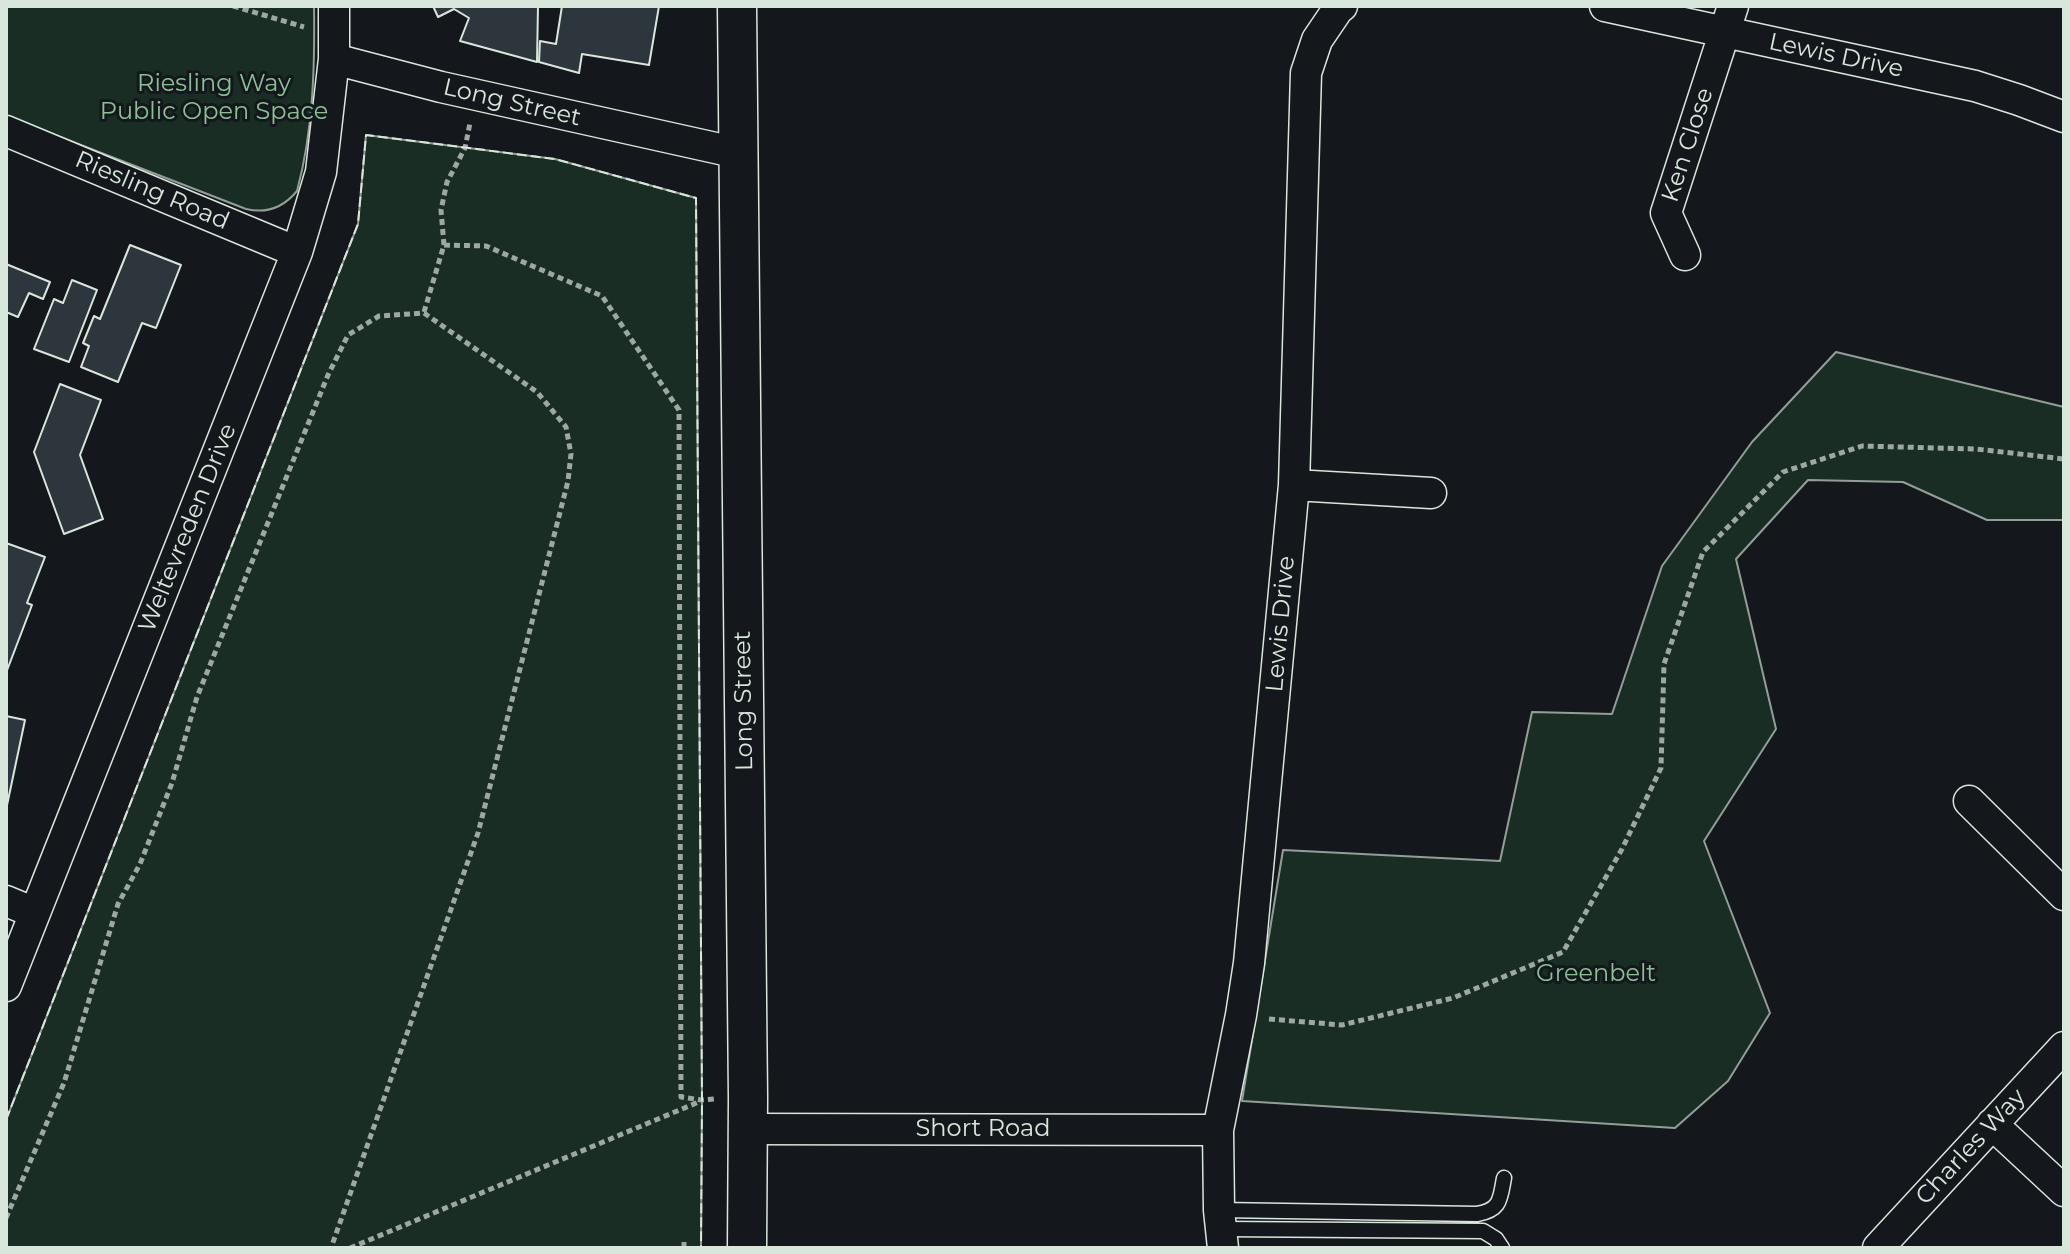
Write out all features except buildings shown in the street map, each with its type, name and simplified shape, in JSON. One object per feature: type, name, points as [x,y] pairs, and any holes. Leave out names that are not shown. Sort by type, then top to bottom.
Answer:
[{"type":"street","name":"Weltevreden Drive","points":[[6,986],[297,252],[321,172],[335,48],[334,6]]},
{"type":"street","name":"Long Street","points":[[737,6],[747,1248]]},
{"type":"street","name":"Lewis Drive","points":[[1221,1229],[1218,1130],[1249,963],[1294,485],[1306,73],[1317,40],[1342,6]]},
{"type":"street","name":"Lewis Drive","points":[[1605,6],[1728,19],[1975,86],[2064,117]]},
{"type":"street","name":"Ken Close","points":[[1685,255],[1666,213],[1728,19]]},
{"type":"street","name":"Long Street","points":[[335,48],[475,95],[738,153]]},
{"type":"street","name":"Riesling Road","points":[[6,131],[297,252]]},
{"type":"street","points":[[1294,485],[1431,493]]},
{"type":"street","points":[[1969,801],[2064,895]]},
{"type":"street","points":[[6,901],[35,913]]},
{"type":"street","name":"Charles Way","points":[[1878,1248],[2064,1047]]},
{"type":"street","points":[[1992,1124],[2064,1191]]},
{"type":"street","name":"Short Road","points":[[748,1129],[1218,1130]]},
{"type":"lane","points":[[1221,1229],[1477,1214],[1494,1209],[1500,1200],[1504,1178]]},
{"type":"lane","points":[[1221,1229],[1483,1231],[1496,1239],[1502,1248]]},
{"type":"path","points":[[233,6],[335,48]]},
{"type":"path","points":[[424,313],[444,245],[441,210],[447,182],[465,148],[475,95]]},
{"type":"path","points":[[444,245],[486,246],[602,296],[679,410],[681,1097]]},
{"type":"path","points":[[6,1218],[64,1083],[118,904],[140,864],[172,783],[197,697],[328,375],[348,335],[379,316],[424,313],[537,392],[566,427],[571,454],[568,481],[478,833],[331,1248]]},
{"type":"path","points":[[1241,1015],[1342,1025],[1453,998],[1563,952],[1622,849],[1661,768],[1664,664],[1703,552],[1783,472],[1862,446],[1976,449],[2064,459]]},
{"type":"path","points":[[350,1248],[702,1100]]},
{"type":"path","points":[[684,1240],[684,1248]]},
{"type":"green space","name":"Riesling Way Public Open Space","points":[[6,6],[314,6],[312,99],[307,146],[297,191],[274,208],[261,211],[246,209],[6,116]]},
{"type":"green space","points":[[366,135],[555,159],[696,198],[701,1248],[6,1248],[6,1120],[358,224]]},
{"type":"green space","name":"Greenbelt","points":[[1836,352],[2064,407],[2064,520],[1987,520],[1903,482],[1808,480],[1736,559],[1776,729],[1704,841],[1770,1013],[1728,1081],[1675,1128],[1242,1101],[1283,850],[1500,861],[1532,712],[1612,714],[1662,566],[1752,442]]},
{"type":"fence","points":[[6,1120],[358,224],[366,135],[555,159],[696,198],[701,1248]]}]
